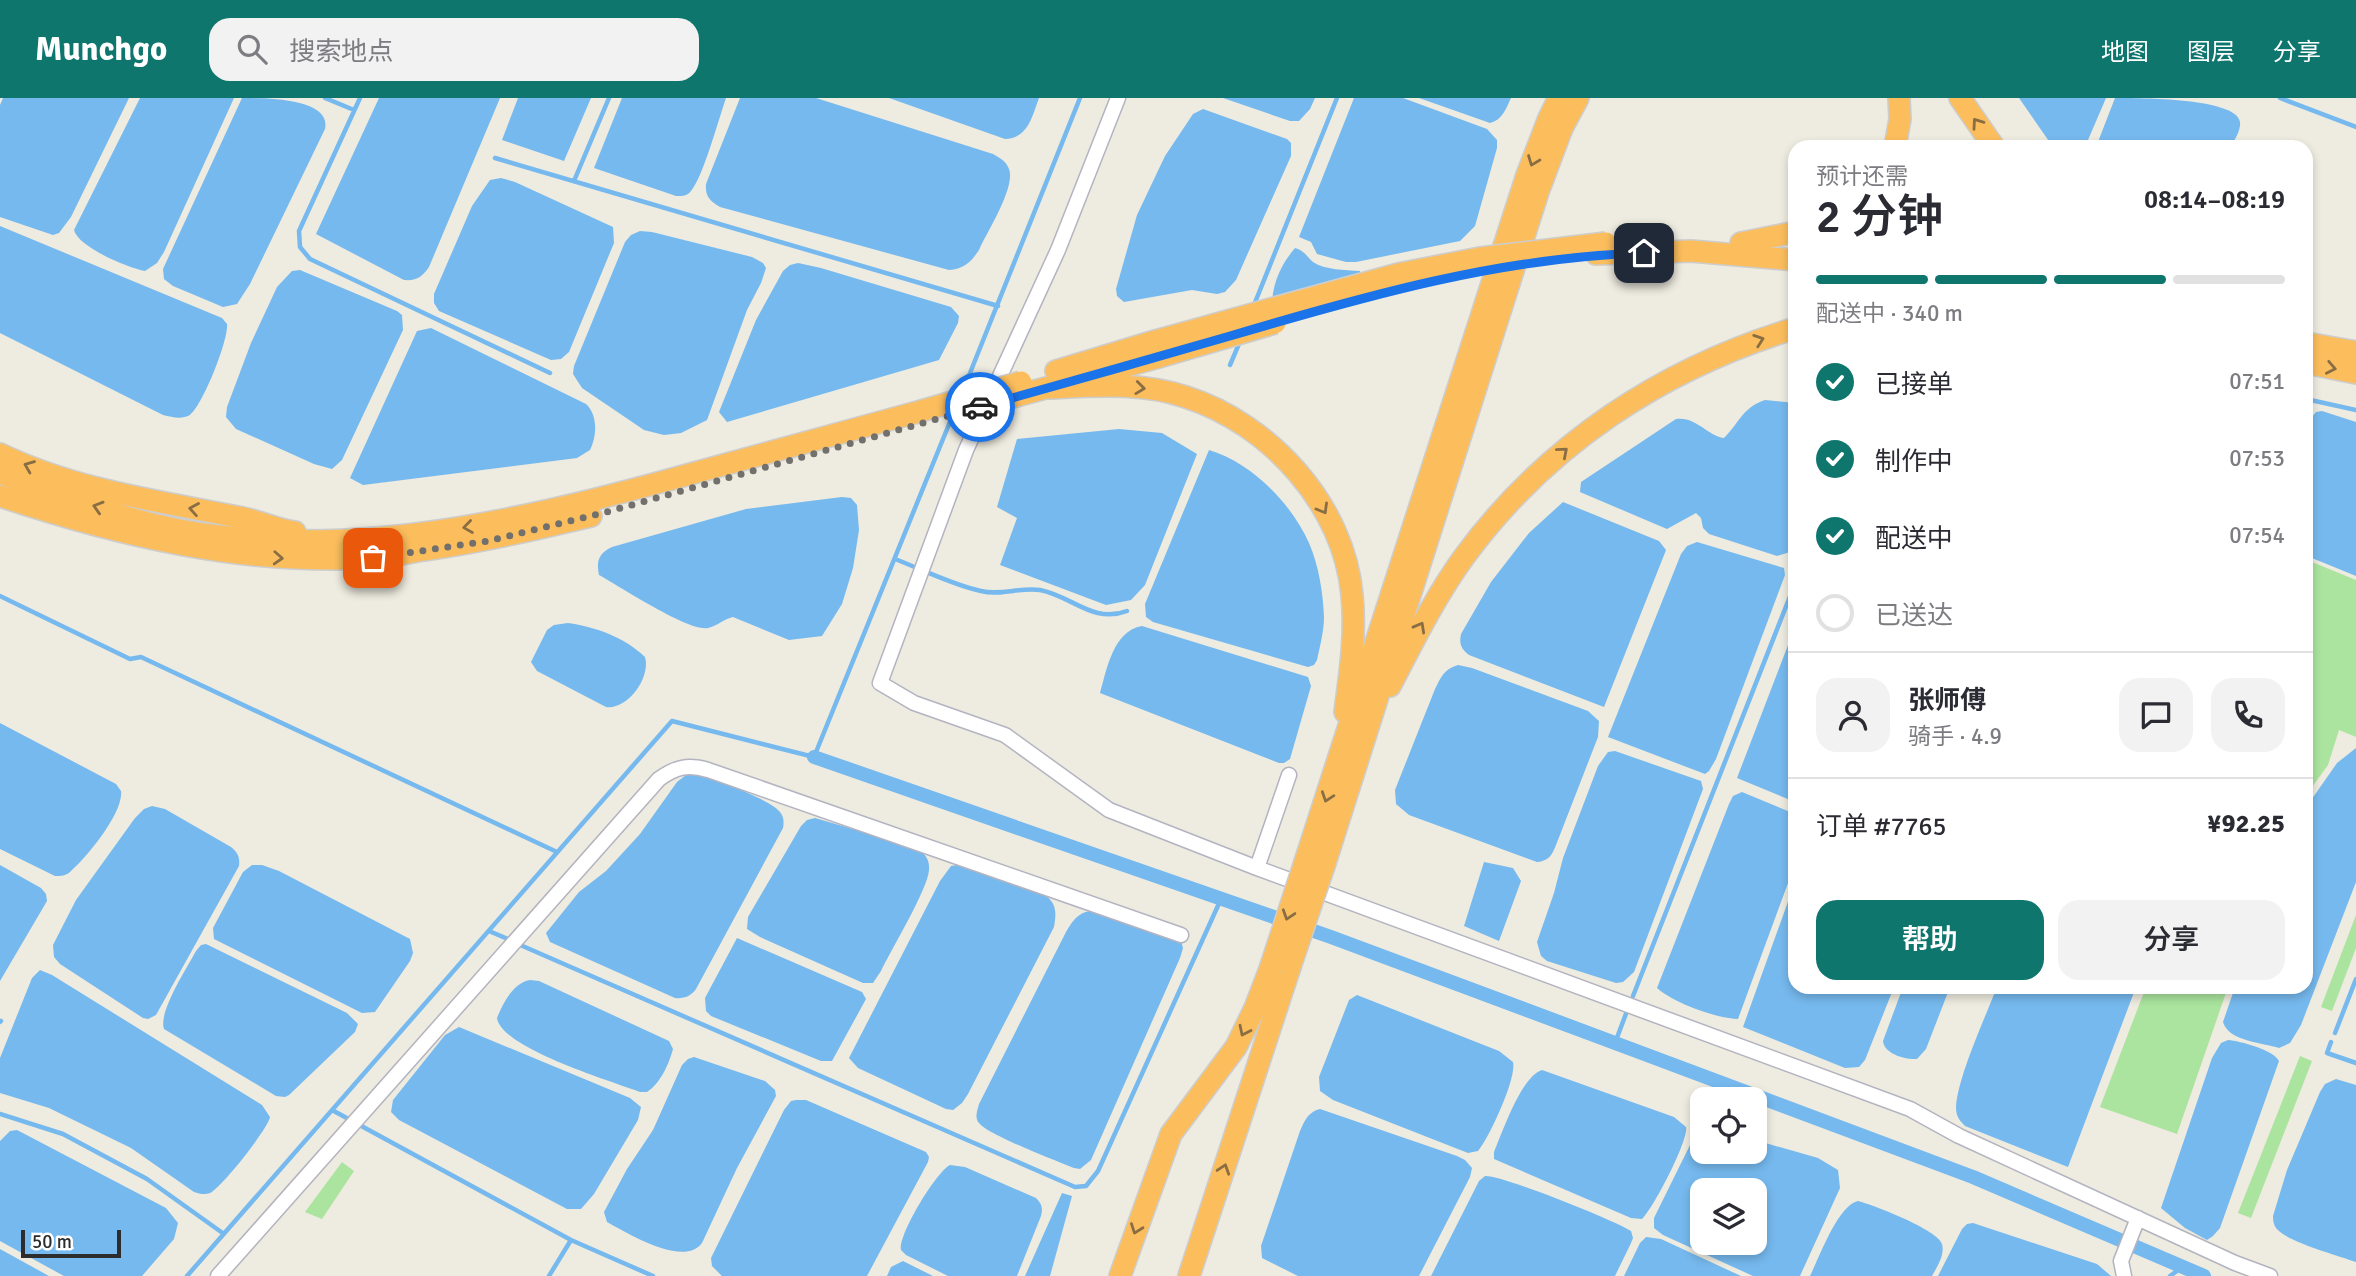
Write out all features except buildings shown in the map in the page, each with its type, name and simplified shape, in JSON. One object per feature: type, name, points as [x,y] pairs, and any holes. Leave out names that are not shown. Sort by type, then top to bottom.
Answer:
[{"type":"highway","points":[[1314,864],[1338,765],[1527,175],[1559,98]]},
{"type":"highway","points":[[1367,732],[1538,192],[1562,128],[1578,98]]},
{"type":"highway","points":[[1896,140],[1900,119],[1899,98]]},
{"type":"highway","points":[[1960,98],[1989,140]]},
{"type":"highway","points":[[1741,243],[1788,234]]},
{"type":"highway","points":[[0,489],[146,501],[242,517],[287,531],[381,538],[496,523],[913,419],[1157,349],[1398,274],[1480,258],[1606,243],[1741,243],[1788,249]]},
{"type":"highway","points":[[1048,388],[1157,349],[1449,277],[1597,254],[1691,251],[1788,259]]},
{"type":"highway","points":[[1189,1276],[1280,968],[1314,864],[1367,732],[1421,624],[1464,558],[1512,498],[1568,446],[1630,402],[1695,365],[1755,340],[1788,330]]},
{"type":"highway","points":[[2313,343],[2356,352]]},
{"type":"highway","points":[[2313,364],[2356,373]]},
{"type":"highway","points":[[1017,390],[1105,385],[1144,388],[1185,397],[1217,410],[1254,431],[1288,462],[1314,493],[1332,524],[1345,558],[1352,593],[1354,644],[1338,765]]},
{"type":"highway","points":[[0,473],[159,541],[275,558],[373,558],[501,538],[617,509],[913,419]]},
{"type":"highway","points":[[0,454],[51,494]]},
{"type":"highway","points":[[0,496],[51,494]]},
{"type":"highway","points":[[1119,1276],[1171,1134],[1236,1047],[1255,1008],[1280,968]]},
{"type":"street","points":[[1118,98],[1058,250],[966,450],[880,683],[914,703],[1005,735],[1109,810],[1257,868],[1910,1109],[1959,1136],[2235,1264],[2270,1276]]},
{"type":"street","points":[[218,1276],[659,779],[682,766],[708,770],[1181,935]]},
{"type":"street","points":[[1257,868],[1289,775]]},
{"type":"street","points":[[2122,1269],[2138,1219]]},
{"type":"green space","points":[[2313,562],[2356,580],[2356,737],[2339,730],[2328,765],[2313,786]]},
{"type":"green space","points":[[2356,915],[2356,948],[2332,1011],[2321,1007]]},
{"type":"green space","points":[[2143,994],[2226,994],[2177,1134],[2100,1107]]},
{"type":"green space","points":[[2300,1056],[2312,1061],[2251,1218],[2238,1213]]},
{"type":"green space","points":[[342,1162],[354,1171],[322,1219],[305,1212]]},
{"type":"water","points":[[3,98],[129,98],[71,217],[59,233],[53,235],[0,217],[0,105]]},
{"type":"water","points":[[140,98],[234,98],[164,252],[157,263],[145,271],[127,266],[94,250],[78,237],[74,230]]},
{"type":"water","points":[[242,98],[280,100],[308,106],[318,111],[324,119],[325,129],[250,284],[237,304],[223,307],[173,286],[164,279],[163,269]]},
{"type":"water","points":[[379,98],[500,98],[429,267],[421,276],[412,280],[404,280],[316,234]]},
{"type":"water","points":[[518,98],[591,98],[564,161],[502,140]]},
{"type":"water","points":[[622,98],[726,98],[701,173],[688,194],[676,196],[594,168]]},
{"type":"water","points":[[740,98],[816,98],[998,157],[1009,169],[1008,187],[979,250],[967,264],[949,270],[716,205],[707,195],[706,184]]},
{"type":"water","points":[[889,98],[1039,98],[1024,131],[1013,138],[1005,139]]},
{"type":"water","points":[[1223,98],[1315,98],[1310,109],[1299,121],[1290,121]]},
{"type":"water","points":[[1354,98],[1403,98],[1487,129],[1497,140],[1475,226],[1460,241],[1346,262],[1317,254],[1311,242],[1299,237]]},
{"type":"water","points":[[1419,98],[1511,98],[1501,117],[1490,123]]},
{"type":"water","points":[[2019,98],[2106,98],[2088,140],[2048,140]]},
{"type":"water","points":[[2115,98],[2165,99],[2206,104],[2235,114],[2240,122],[2234,140],[2099,140]]},
{"type":"water","points":[[1203,109],[1287,139],[1291,143],[1291,156],[1236,280],[1225,292],[1217,294],[1192,290],[1124,302],[1117,296],[1116,289],[1137,215],[1165,156],[1193,114]]},
{"type":"water","points":[[501,178],[613,227],[614,243],[569,352],[561,359],[551,360],[439,311],[434,303],[434,294],[472,206],[490,180]]},
{"type":"water","points":[[0,226],[222,318],[227,324],[227,332],[220,357],[202,399],[190,415],[180,418],[163,415],[0,333]]},
{"type":"water","points":[[640,231],[752,257],[766,268],[747,310],[707,420],[681,433],[664,435],[644,430],[582,388],[573,374],[625,242]]},
{"type":"water","points":[[1295,248],[1323,267],[1360,271],[1362,287],[1272,312],[1277,278]]},
{"type":"water","points":[[798,263],[951,307],[959,316],[958,323],[939,360],[727,422],[719,412],[756,320],[783,271]]},
{"type":"water","points":[[300,270],[402,315],[403,330],[342,460],[332,469],[314,464],[236,429],[226,417],[227,407],[251,343],[277,287],[292,271]]},
{"type":"water","points":[[431,328],[586,404],[593,414],[595,426],[590,450],[577,458],[363,485],[350,478],[417,331]]},
{"type":"water","points":[[1765,400],[1788,402],[1788,553],[1777,556],[1709,534],[1696,513],[1667,529],[1580,492],[1581,482],[1676,419],[1689,420],[1724,438],[1746,411]]},
{"type":"water","points":[[2322,411],[2356,422],[2356,576],[2313,558],[2313,416]]},
{"type":"water","points":[[1119,429],[1162,433],[1197,454],[1145,585],[1131,600],[1106,605],[1000,565],[1017,518],[997,507],[1017,439]]},
{"type":"water","points":[[1209,450],[1240,464],[1268,486],[1292,513],[1309,543],[1320,580],[1324,617],[1321,644],[1314,665],[1308,667],[1153,622],[1146,617],[1145,604]]},
{"type":"water","points":[[851,498],[857,505],[859,530],[853,568],[842,604],[822,636],[789,640],[733,617],[708,628],[699,627],[670,616],[599,575],[600,558],[612,547],[746,509]]},
{"type":"water","points":[[1563,502],[1659,541],[1666,550],[1604,707],[1469,655],[1461,643],[1461,634],[1491,582],[1529,533]]},
{"type":"water","points":[[1697,542],[1784,568],[1785,575],[1716,759],[1705,774],[1608,737],[1681,554],[1687,546]]},
{"type":"water","points":[[568,623],[609,634],[645,657],[645,674],[630,698],[614,707],[606,707],[537,671],[531,662],[547,630],[554,625]]},
{"type":"water","points":[[1142,626],[1308,677],[1311,686],[1290,759],[1279,763],[1100,693],[1118,643],[1132,629]]},
{"type":"water","points":[[1788,645],[1788,799],[1737,778]]},
{"type":"water","points":[[1458,665],[1588,711],[1599,721],[1598,737],[1556,845],[1547,859],[1537,862],[1409,815],[1396,804],[1395,790],[1435,689],[1446,671]]},
{"type":"water","points":[[0,723],[116,784],[121,791],[117,810],[103,834],[65,875],[55,876],[0,849]]},
{"type":"water","points":[[2356,748],[2356,882],[2313,994],[2313,797],[2337,763]]},
{"type":"water","points":[[1615,751],[1701,781],[1703,789],[1634,972],[1623,982],[1616,983],[1547,961],[1541,956],[1537,942],[1563,858],[1598,766],[1608,752]]},
{"type":"water","points":[[695,774],[727,784],[765,801],[780,812],[784,824],[696,989],[687,996],[675,998],[550,942],[546,933],[579,892],[606,871],[640,834],[677,782],[686,775]]},
{"type":"water","points":[[1742,792],[1788,811],[1788,883],[1738,1019],[1695,1009],[1657,988],[1733,796]]},
{"type":"water","points":[[152,806],[165,809],[231,847],[238,855],[239,866],[156,1015],[148,1019],[60,964],[54,957],[53,945],[76,900],[135,818],[144,809]]},
{"type":"water","points":[[815,818],[915,847],[929,862],[922,891],[873,983],[863,983],[747,929],[748,917],[801,826],[807,820]]},
{"type":"water","points":[[1484,862],[1513,868],[1521,881],[1499,941],[1464,926]]},
{"type":"water","points":[[0,865],[41,888],[47,901],[0,981]]},
{"type":"water","points":[[252,865],[262,865],[279,871],[410,939],[413,953],[410,961],[375,1012],[362,1013],[214,939],[213,928],[243,872]]},
{"type":"water","points":[[957,865],[1042,893],[1053,903],[1055,916],[1054,927],[968,1094],[953,1110],[858,1068],[849,1058],[940,881],[951,866]]},
{"type":"water","points":[[1788,902],[1788,994],[1891,994],[1865,1060],[1859,1067],[1845,1068],[1743,1027]]},
{"type":"water","points":[[1090,911],[1181,941],[1183,948],[1091,1160],[1080,1169],[996,1135],[980,1124],[976,1115],[979,1104],[1066,932],[1078,916]]},
{"type":"water","points":[[737,938],[862,992],[866,999],[832,1061],[821,1061],[711,1016],[706,1011],[705,998]]},
{"type":"water","points":[[206,944],[347,1013],[358,1024],[355,1032],[289,1095],[276,1096],[164,1029],[165,1012],[174,990],[196,951]]},
{"type":"water","points":[[40,970],[262,1105],[270,1117],[267,1124],[243,1158],[216,1189],[206,1194],[194,1192],[131,1148],[49,1108],[0,1093],[0,1058],[32,978]]},
{"type":"water","points":[[530,980],[539,981],[669,1041],[673,1049],[656,1084],[647,1092],[640,1092],[559,1062],[517,1041],[503,1029],[497,1018],[509,994]]},
{"type":"water","points":[[1900,994],[1947,994],[1926,1049],[1917,1059],[1891,1053],[1883,1041]]},
{"type":"water","points":[[1994,994],[2133,994],[2068,1167],[1965,1126],[1960,1120],[1956,1107],[1958,1094]]},
{"type":"water","points":[[2233,994],[2313,994],[2301,1025],[2290,1043],[2279,1048],[2239,1037],[2226,1028],[2223,1022]]},
{"type":"water","points":[[1357,995],[1499,1051],[1513,1062],[1507,1094],[1478,1151],[1468,1153],[1333,1100],[1320,1091],[1319,1077],[1349,1000]]},
{"type":"water","points":[[459,1027],[630,1098],[641,1107],[638,1120],[594,1194],[581,1209],[567,1209],[399,1120],[391,1112],[393,1100],[445,1035]]},
{"type":"water","points":[[2228,1040],[2264,1050],[2279,1061],[2220,1228],[2207,1240],[2185,1228],[2161,1208],[2212,1058],[2221,1043]]},
{"type":"water","points":[[694,1057],[765,1081],[775,1090],[776,1096],[737,1168],[702,1243],[694,1250],[682,1252],[655,1246],[628,1233],[607,1222],[604,1212],[627,1169],[653,1130],[682,1065]]},
{"type":"water","points":[[1542,1070],[1674,1117],[1686,1127],[1682,1145],[1669,1174],[1642,1219],[1631,1218],[1494,1159],[1494,1152],[1520,1093],[1534,1075]]},
{"type":"water","points":[[2336,1079],[2356,1085],[2356,1262],[2294,1240],[2277,1229],[2273,1220],[2287,1170],[2320,1092],[2325,1084]]},
{"type":"water","points":[[806,1100],[926,1152],[928,1162],[867,1276],[722,1276],[712,1266],[711,1258],[784,1110],[791,1101]]},
{"type":"water","points":[[1320,1109],[1457,1156],[1472,1168],[1470,1177],[1419,1276],[1298,1276],[1262,1258],[1261,1246],[1300,1131],[1310,1114]]},
{"type":"water","points":[[17,1130],[166,1208],[178,1223],[174,1239],[142,1276],[64,1276],[0,1241],[0,1141],[10,1131]]},
{"type":"water","points":[[1767,1143],[1818,1158],[1838,1170],[1840,1188],[1800,1276],[1753,1276],[1707,1255],[1767,1255],[1767,1178],[1690,1178],[1690,1247],[1654,1228],[1654,1218],[1690,1145],[1690,1164],[1767,1164]]},
{"type":"water","points":[[950,1165],[965,1167],[1040,1202],[1041,1216],[1017,1276],[948,1276],[901,1250],[905,1231],[919,1204],[936,1179]]},
{"type":"water","points":[[1485,1176],[1558,1199],[1631,1231],[1633,1238],[1615,1276],[1431,1276],[1479,1181]]},
{"type":"water","points":[[1062,1193],[1072,1196],[1050,1276],[1025,1276]]},
{"type":"water","points":[[1858,1201],[1904,1219],[1938,1238],[1942,1244],[1942,1252],[1932,1276],[1810,1276],[1836,1222],[1843,1212]]},
{"type":"water","points":[[1973,1223],[2097,1264],[2111,1276],[1938,1276],[1962,1229]]},
{"type":"water","points":[[1646,1237],[1661,1239],[1690,1252],[1690,1255],[1696,1255],[1741,1276],[1624,1276],[1640,1243]]},
{"type":"water","points":[[0,1249],[49,1276],[0,1276]]},
{"type":"water","points":[[903,1261],[933,1276],[887,1276],[891,1267]]},
{"type":"waterway","points":[[325,98],[354,110]]},
{"type":"waterway","points":[[360,98],[299,231],[300,247],[310,259],[550,373]]},
{"type":"waterway","points":[[574,181],[609,98]]},
{"type":"waterway","points":[[962,393],[1080,98]]},
{"type":"waterway","points":[[1254,305],[1337,98]]},
{"type":"waterway","points":[[2280,98],[2356,127]]},
{"type":"waterway","points":[[495,158],[998,306]]},
{"type":"waterway","points":[[1230,365],[1241,339]]},
{"type":"waterway","points":[[2313,401],[2356,410]]},
{"type":"waterway","points":[[187,1276],[672,721],[814,757],[956,407]]},
{"type":"waterway","points":[[895,559],[971,589],[996,593],[1040,590],[1093,612],[1115,614],[1127,611]]},
{"type":"waterway","points":[[0,596],[130,659],[141,657],[557,852]]},
{"type":"waterway","points":[[1633,996],[1788,601]]},
{"type":"waterway","points":[[814,757],[1331,937],[1615,1043],[1973,1177],[2204,1276]]},
{"type":"waterway","points":[[518,944],[1075,1187],[1086,1186],[1098,1171],[1221,899]]},
{"type":"waterway","points":[[489,931],[510,940]]},
{"type":"waterway","points":[[2335,1033],[2356,979]]},
{"type":"waterway","points":[[1615,1043],[1627,1011]]},
{"type":"waterway","points":[[2331,1042],[2327,1053],[2356,1063]]},
{"type":"waterway","points":[[332,1110],[571,1240],[653,1276]]},
{"type":"waterway","points":[[0,1114],[63,1134],[147,1179],[224,1234]]},
{"type":"waterway","points":[[549,1276],[571,1240]]},
{"type":"waterway","points":[[2170,1276],[2181,1268]]},
{"type":"way so far","points":[[373,558],[488,541],[603,513],[980,407]]},
{"type":"route","points":[[980,407],[1360,297],[1449,277],[1597,254],[1644,253]]}]
